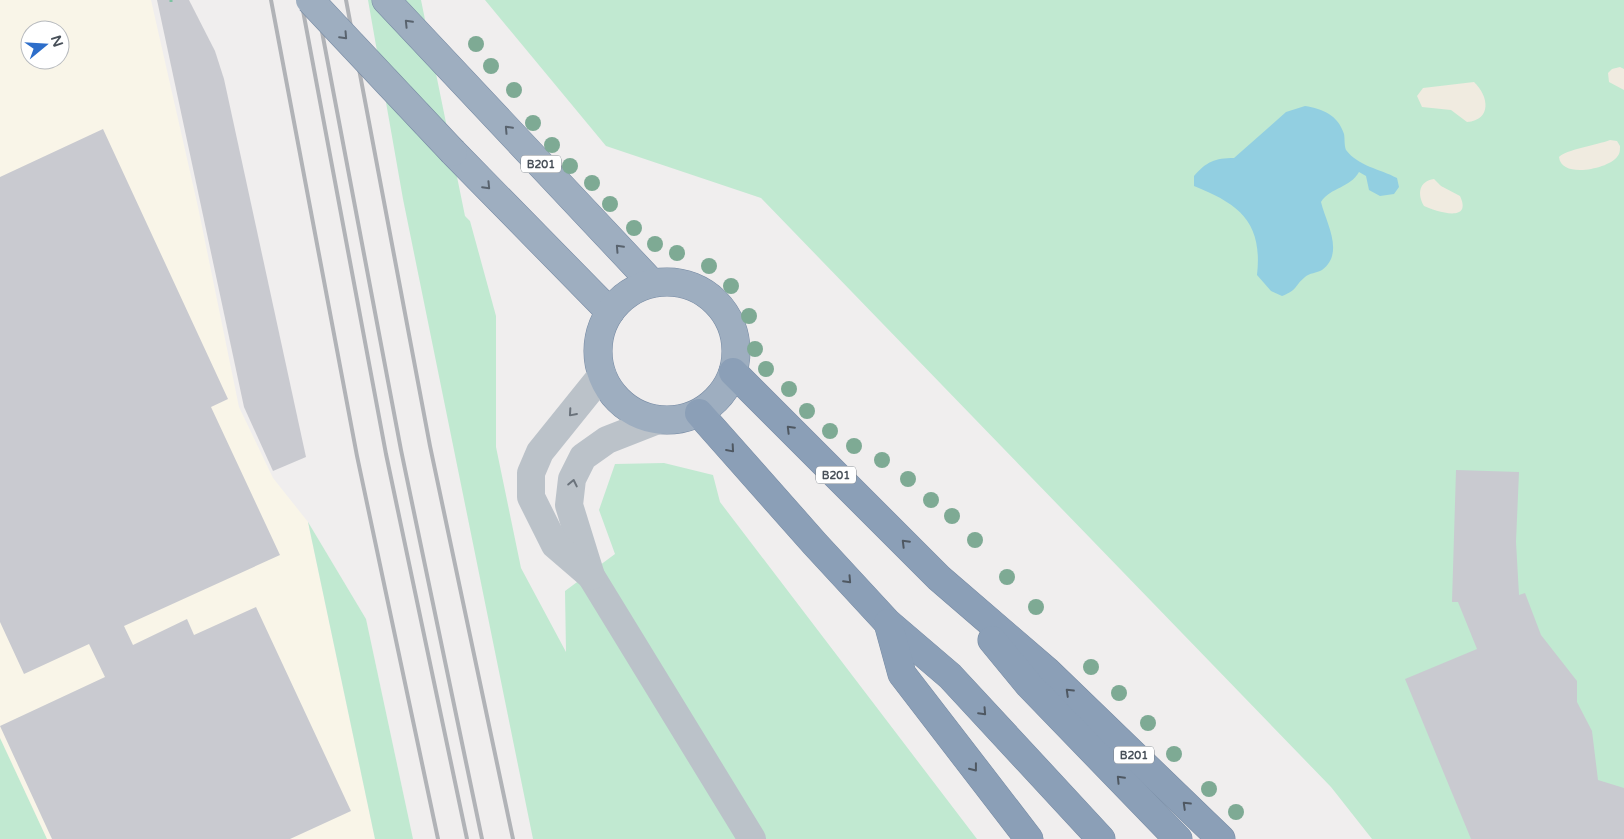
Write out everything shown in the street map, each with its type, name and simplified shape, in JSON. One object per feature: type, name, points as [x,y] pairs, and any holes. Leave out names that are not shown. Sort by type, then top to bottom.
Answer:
[{"type":"highway","points":[[310,0],[453,152],[610,312]]},
{"type":"highway","name":"B201","points":[[386,0],[652,283]]},
{"type":"highway","points":[[676,282],[700,290],[720,306],[732,327],[737,351],[733,372],[720,396],[699,413],[679,420],[658,420],[634,412],[614,395],[602,375],[598,356],[600,333],[610,312],[628,293],[652,283],[676,282]]},
{"type":"highway","name":"B201","points":[[733,372],[939,578],[1047,671],[1221,839]]},
{"type":"highway","points":[[699,413],[888,623],[950,676],[1101,839]]},
{"type":"highway","name":"B201","points":[[939,578],[1029,684],[1178,839]]},
{"type":"highway","points":[[888,623],[902,674],[1029,839]]},
{"type":"street","points":[[591,576],[555,545],[532,497],[532,473],[540,452],[602,375]]},
{"type":"street","points":[[658,420],[607,440],[583,457],[572,479],[569,505],[591,576],[752,839]]},
{"type":"shaded area","points":[[0,0],[151,0],[198,207],[239,407],[273,478],[308,522],[375,839],[0,839]]},
{"type":"green space","points":[[368,0],[421,0],[465,216],[470,221],[496,316],[496,447],[521,568],[566,652],[565,591],[615,554],[599,510],[615,464],[664,463],[713,475],[720,502],[977,839],[533,839],[403,199]]},
{"type":"green space","points":[[485,0],[1624,0],[1624,839],[1372,839],[1331,787],[761,198],[606,146]]},
{"type":"green space","points":[[308,522],[366,619],[413,839],[375,839]]},
{"type":"green space","points":[[0,738],[47,839],[0,839]]},
{"type":"sand","points":[[1620,67],[1624,69],[1624,90],[1609,82],[1608,73],[1612,69]]},
{"type":"sand","points":[[1474,82],[1483,94],[1486,106],[1481,117],[1467,122],[1451,110],[1422,107],[1417,96],[1423,88]]},
{"type":"sand","points":[[1610,140],[1617,141],[1620,146],[1619,155],[1612,161],[1595,168],[1576,170],[1568,168],[1562,164],[1559,157],[1574,150]]},
{"type":"sand","points":[[1434,179],[1441,186],[1460,196],[1463,205],[1461,210],[1457,213],[1451,213],[1424,206],[1420,197],[1422,185]]},
{"type":"water","points":[[1305,106],[1324,111],[1334,118],[1344,134],[1346,150],[1363,164],[1397,178],[1399,187],[1394,194],[1380,196],[1369,190],[1366,176],[1359,172],[1351,181],[1325,197],[1321,202],[1330,228],[1333,247],[1329,263],[1322,270],[1307,276],[1293,290],[1282,296],[1271,291],[1257,275],[1258,257],[1256,241],[1252,228],[1245,217],[1224,200],[1194,186],[1194,176],[1211,162],[1234,158],[1286,112]]},
{"type":"building","points":[[157,0],[189,0],[215,51],[224,79],[306,457],[273,471],[244,407]]},
{"type":"building","points":[[103,129],[228,399],[211,407],[280,555],[124,626],[133,645],[187,619],[194,635],[256,607],[351,811],[290,839],[52,839],[0,726],[105,677],[89,644],[24,674],[0,622],[0,177]]},
{"type":"building","points":[[1456,470],[1519,472],[1516,542],[1519,595],[1525,593],[1541,635],[1577,681],[1577,702],[1592,731],[1598,780],[1624,788],[1624,839],[1471,839],[1405,679],[1477,649],[1458,602],[1452,602]]},
{"type":"railway","points":[[271,0],[357,456],[438,839]]},
{"type":"railway","points":[[301,0],[386,454],[467,839]]},
{"type":"railway","points":[[316,0],[401,450],[482,839]]},
{"type":"railway","points":[[346,0],[430,446],[513,839]]}]
